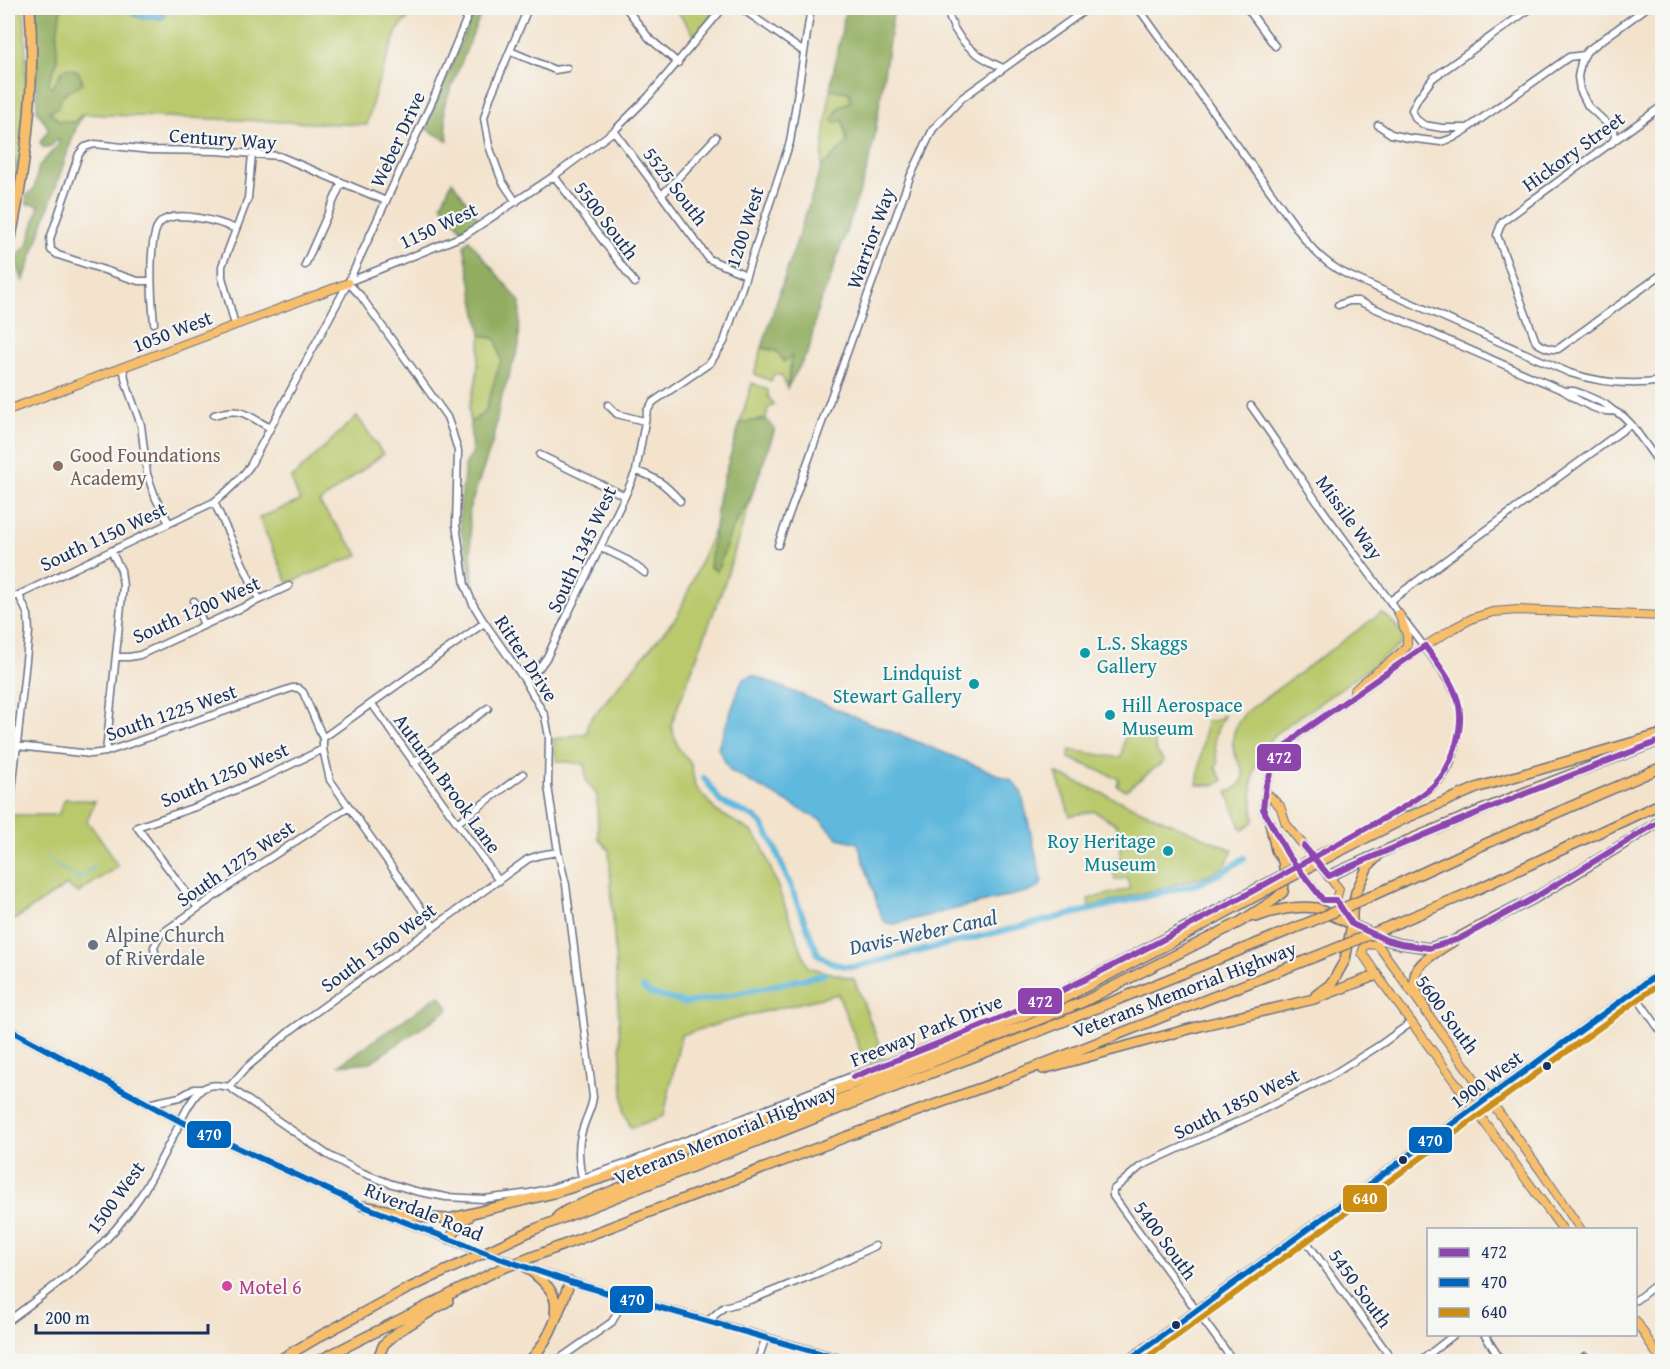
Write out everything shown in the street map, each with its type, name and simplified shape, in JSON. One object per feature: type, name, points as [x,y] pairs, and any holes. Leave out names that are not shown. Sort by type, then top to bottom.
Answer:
[{"type":"highway","points":[[8,252],[28,139],[32,87],[30,8]]},
{"type":"highway","points":[[363,1206],[448,1219],[554,1193],[609,1176],[945,1049],[1066,997],[1173,942],[1331,851],[1479,787],[1662,735]]},
{"type":"highway","points":[[1329,876],[1538,787],[1662,740]]},
{"type":"highway","name":"Veterans Memorial Highway","points":[[276,1362],[405,1290],[535,1229],[1025,1037],[1310,922],[1662,767]]},
{"type":"highway","name":"Veterans Memorial Highway","points":[[316,1362],[498,1270],[843,1138],[1000,1081],[1327,952],[1469,893],[1662,803]]},
{"type":"highway","points":[[1427,1014],[1416,985],[1415,975],[1424,961],[1662,820]]},
{"type":"highway","points":[[535,1229],[567,1210],[640,1179],[1083,1002],[1240,922],[1283,892],[1285,875],[1283,861],[1276,850],[1270,823]]},
{"type":"highway","points":[[1306,1001],[1332,983],[1340,970],[1345,960],[1356,892],[1368,866],[1381,853]]},
{"type":"highway","points":[[1240,922],[1268,912],[1303,906],[1316,908],[1386,940],[1401,944],[1429,948],[1459,939]]},
{"type":"highway","points":[[1000,1081],[1204,1025],[1306,1001],[1377,975]]},
{"type":"highway","points":[[450,1239],[461,1222],[479,1212]]},
{"type":"highway","points":[[526,1267],[549,1288],[554,1297],[556,1304],[553,1323]]},
{"type":"highway","points":[[376,1362],[384,1344],[399,1331],[498,1270]]},
{"type":"highway","points":[[528,1362],[546,1339],[570,1282]]},
{"type":"main road","name":"1050 West","points":[[8,411],[348,283]]},
{"type":"main road","name":"5600 South","points":[[1336,900],[1323,900],[1310,885],[1288,855],[1263,809],[1268,779],[1273,767],[1284,749],[1300,733],[1425,646],[1473,618],[1493,612],[1544,611],[1662,616]]},
{"type":"main road","points":[[1345,701],[1362,683],[1396,659],[1407,646],[1407,635],[1399,614]]},
{"type":"main road","name":"5600 South","points":[[1266,793],[1280,806],[1286,824],[1340,889],[1336,900]]},
{"type":"main road","name":"5600 South","points":[[1336,900],[1365,944]]},
{"type":"main road","name":"5600 South","points":[[1365,944],[1362,953],[1377,975],[1562,1228]]},
{"type":"main road","name":"5600 South","points":[[1365,944],[1378,945],[1580,1228]]},
{"type":"main road","name":"1900 West","points":[[1125,1362],[1662,971]]},
{"type":"main road","name":"Riverdale Road","points":[[8,1029],[180,1121],[363,1206],[570,1282],[852,1362]]},
{"type":"main road","points":[[1637,1324],[1662,1362]]},
{"type":"street","name":"Weber Drive","points":[[348,283],[435,95],[471,8]]},
{"type":"street","points":[[516,202],[502,181],[489,146],[484,118],[525,13],[530,8]]},
{"type":"street","points":[[626,8],[649,38],[678,63]]},
{"type":"street","name":"1150 West","points":[[348,283],[465,235],[554,176],[614,131],[650,96],[723,8]]},
{"type":"street","points":[[741,8],[804,52]]},
{"type":"street","name":"1200 West","points":[[644,421],[653,402],[710,363],[724,342],[790,142],[811,8]]},
{"type":"street","points":[[947,8],[956,32],[968,47],[984,59],[1003,68]]},
{"type":"street","name":"Warrior Way","points":[[778,545],[910,177],[933,129],[962,98],[1088,8]]},
{"type":"street","points":[[1135,8],[1142,14],[1306,241],[1332,266],[1570,373],[1621,384],[1662,381]]},
{"type":"street","points":[[1247,8],[1275,46]]},
{"type":"street","points":[[1468,128],[1424,125],[1416,119],[1413,110],[1418,98],[1434,78],[1531,8]]},
{"type":"street","points":[[1611,143],[1615,137],[1614,130],[1587,106],[1580,90],[1578,78],[1581,62],[1587,51],[1646,8]]},
{"type":"street","points":[[510,51],[555,70],[567,68]]},
{"type":"street","points":[[1378,125],[1391,134],[1408,138],[1441,142],[1453,138],[1569,57],[1584,55]]},
{"type":"street","name":"Hickory Street","points":[[1662,106],[1502,222],[1497,235],[1536,342],[1551,350],[1558,350],[1662,274]]},
{"type":"street","name":"5525 South","points":[[614,131],[709,259],[746,274]]},
{"type":"street","points":[[662,195],[717,137]]},
{"type":"street","name":"Century Way","points":[[151,281],[138,281],[58,255],[51,250],[50,239],[79,154],[85,147],[95,144],[150,150],[252,154],[285,158],[386,201]]},
{"type":"street","points":[[235,325],[222,277],[222,266],[248,198],[252,154]]},
{"type":"street","name":"5500 South","points":[[554,176],[635,284]]},
{"type":"street","points":[[305,265],[342,182]]},
{"type":"street","points":[[154,323],[151,281],[155,231],[161,222],[171,217],[207,219],[236,229]]},
{"type":"street","points":[[259,599],[214,502],[240,480],[348,283]]},
{"type":"street","name":"Ritter Drive","points":[[348,283],[360,295],[447,417],[458,451],[456,525],[465,585],[484,622],[539,704],[549,729],[548,786],[558,852],[566,885],[593,1097],[592,1108],[579,1140],[578,1156],[582,1178]]},
{"type":"street","points":[[1338,304],[1358,301],[1564,391],[1574,391],[1608,405],[1631,424],[1662,467]]},
{"type":"street","points":[[123,367],[126,383],[141,425],[147,474],[156,499],[169,524]]},
{"type":"street","points":[[608,405],[616,414],[644,421]]},
{"type":"street","name":"Missile Way","points":[[1251,406],[1313,496],[1425,646]]},
{"type":"street","points":[[214,415],[227,410],[238,410],[270,428]]},
{"type":"street","name":"South 1345 West","points":[[524,679],[539,668],[547,657],[625,496],[636,471],[644,421]]},
{"type":"street","points":[[1390,601],[1631,424]]},
{"type":"street","points":[[540,455],[625,496]]},
{"type":"street","points":[[636,471],[653,476],[670,489],[680,501]]},
{"type":"street","name":"South 1150 West","points":[[8,600],[214,502]]},
{"type":"street","points":[[600,547],[629,561],[645,573]]},
{"type":"street","points":[[106,752],[123,586],[121,570],[111,551]]},
{"type":"street","name":"South 1200 West","points":[[116,657],[140,655],[289,586]]},
{"type":"street","points":[[10,810],[30,633],[28,615],[19,595]]},
{"type":"street","points":[[194,601],[204,625]]},
{"type":"street","points":[[434,927],[330,780],[322,749],[323,738],[484,622]]},
{"type":"street","points":[[1331,851],[1399,810],[1429,790],[1445,775],[1460,726],[1459,702],[1425,646]]},
{"type":"street","name":"South 1225 West","points":[[17,746],[91,754],[106,752],[292,688],[298,688],[303,692],[323,738]]},
{"type":"street","name":"Autumn Brook Lane","points":[[372,704],[499,880]]},
{"type":"street","points":[[413,763],[488,708]]},
{"type":"street","name":"South 1250 West","points":[[198,908],[137,827],[198,806],[322,749]]},
{"type":"street","points":[[457,823],[523,774]]},
{"type":"street","name":"South 1275 West","points":[[156,957],[154,947],[160,934],[262,863],[349,807]]},
{"type":"street","name":"South 1500 West","points":[[229,1087],[246,1068],[291,1030],[528,859],[558,852]]},
{"type":"street","name":"Freeway Park Drive","points":[[229,1087],[328,1155],[358,1171],[415,1191],[446,1197],[484,1199],[530,1193],[552,1188],[674,1146],[1002,1018],[1274,882]]},
{"type":"street","points":[[1633,993],[1662,1033]]},
{"type":"street","name":"South 1850 West","points":[[1113,1196],[1113,1190],[1141,1166],[1332,1075],[1412,1023]]},
{"type":"street","points":[[147,1104],[180,1096],[207,1086],[218,1084],[229,1087]]},
{"type":"street","name":"1500 West","points":[[8,1321],[66,1279],[93,1255],[139,1197],[180,1121],[201,1089]]},
{"type":"street","name":"5400 South","points":[[1113,1196],[1234,1362]]},
{"type":"street","name":"5450 South","points":[[1301,1234],[1394,1362]]},
{"type":"street","points":[[710,1320],[724,1307],[750,1300],[803,1279],[875,1246]]},
{"type":"street","points":[[1637,1299],[1662,1280]]},
{"type":"street","points":[[555,1362],[612,1322],[625,1297]]},
{"type":"street","points":[[1419,1362],[1454,1336]]},
{"type":"street","points":[[1485,1336],[1502,1362]]},
{"type":"street","points":[[757,1362],[766,1337]]},
{"type":"street","points":[[1579,1362],[1586,1356]]},
{"type":"green space","points":[[8,8],[24,8],[25,89],[18,170],[13,155],[8,156]]},
{"type":"green space","points":[[36,8],[61,8],[57,34],[57,62],[48,83],[52,88],[62,71],[68,68],[78,71],[83,83],[64,94],[59,108],[49,111],[59,121],[74,122],[83,114],[77,125],[23,282],[15,258],[28,245],[39,205],[27,204],[26,196],[34,189],[39,166],[59,144],[58,139],[49,148],[43,147],[40,142],[49,129],[37,111]]},
{"type":"green space","points":[[49,8],[416,8],[397,31],[375,92],[367,125],[83,114],[74,122],[59,121],[48,111],[45,81]]},
{"type":"green space","points":[[475,8],[483,8],[444,106],[448,141],[426,129]]},
{"type":"green space","points":[[675,8],[718,8],[695,36]]},
{"type":"green space","points":[[846,8],[894,8],[874,140],[867,170],[829,282],[818,307],[809,350],[787,388],[792,356],[784,362],[777,351],[762,348],[821,168],[847,143],[843,120],[835,123],[832,120],[839,107],[851,101],[849,92],[830,89]]},
{"type":"green space","points":[[830,89],[849,92],[852,101],[843,120],[847,143],[821,168]]},
{"type":"green space","points":[[13,155],[18,170],[13,202],[8,202],[8,156]]},
{"type":"green space","points":[[452,181],[479,219],[463,231],[441,205]]},
{"type":"green space","points":[[469,240],[520,302],[519,346],[500,402],[493,441],[469,510],[473,585],[459,520],[465,465],[472,454],[470,423],[485,412],[501,360],[496,339],[481,335],[464,246]]},
{"type":"green space","points":[[481,335],[496,339],[501,360],[485,412],[470,423],[469,406],[476,381]]},
{"type":"green space","points":[[762,348],[792,355],[787,388],[782,376],[774,374],[771,381],[754,374]]},
{"type":"green space","points":[[752,383],[768,390],[768,396],[774,405],[768,408],[766,419],[740,423]]},
{"type":"green space","points":[[357,416],[383,454],[319,503],[359,555],[288,583],[259,518],[300,501],[291,479]]},
{"type":"green space","points":[[766,419],[775,429],[753,492],[731,532],[717,571],[710,567],[719,494],[740,423]]},
{"type":"green space","points":[[753,492],[724,585],[671,725],[678,748],[691,764],[695,786],[716,811],[751,831],[761,843],[808,967],[854,979],[884,1057],[866,1065],[838,994],[742,1017],[681,1035],[664,1116],[631,1128],[624,1112],[609,850],[598,838],[597,795],[586,780],[585,764],[556,761],[554,739],[587,733],[588,722],[678,615],[715,528],[710,567],[717,571],[731,532]]},
{"type":"green space","points":[[1381,613],[1390,619],[1402,636],[1399,646],[1284,728],[1269,742],[1262,751],[1253,777],[1254,821],[1242,830],[1227,792],[1239,785],[1243,779],[1242,768],[1233,749],[1234,732],[1239,721],[1246,712]]},
{"type":"green space","points":[[1225,714],[1216,733],[1215,744],[1218,764],[1215,767],[1223,781],[1213,785],[1197,785],[1206,721],[1214,721]]},
{"type":"green space","points":[[1125,734],[1153,737],[1157,752],[1164,761],[1126,790],[1117,786],[1119,779],[1069,758],[1070,750],[1121,758]]},
{"type":"green space","points":[[1056,773],[1233,850],[1225,866],[1203,877],[1089,907],[1088,899],[1130,889],[1127,878],[1115,880],[1112,859],[1121,857],[1117,825],[1094,811],[1070,816]]},
{"type":"green space","points":[[65,799],[95,801],[87,821],[118,866],[78,893],[67,885],[8,924],[8,815],[58,815]]},
{"type":"green space","points":[[439,995],[449,1009],[371,1062],[339,1065]]},
{"type":"water","points":[[131,8],[157,8],[165,14],[164,18],[160,19],[144,18],[132,15]]},
{"type":"water","points":[[752,675],[1011,780],[1021,791],[1042,881],[1040,886],[1034,890],[894,924],[887,923],[882,919],[858,843],[838,838],[822,821],[730,771],[718,748],[742,680]]},
{"type":"waterway","name":"Davis-Weber Canal","points":[[704,778],[721,802],[754,817],[762,824],[773,843],[818,954],[841,966],[858,966],[1197,884],[1223,872],[1244,858]]},
{"type":"waterway","points":[[44,855],[78,878],[79,881]]},
{"type":"waterway","points":[[79,877],[96,866]]},
{"type":"waterway","points":[[643,988],[651,994],[685,1003],[825,974]]},
{"type":"transit line","name":"472","points":[[1425,646],[1300,733],[1284,749],[1266,785],[1263,809],[1288,855],[1323,900],[1336,900],[1352,924],[1386,940],[1429,948],[1459,939],[1534,898],[1662,820]]},
{"type":"transit line","name":"472","points":[[853,1077],[995,1020],[1088,978],[1222,908],[1399,810],[1423,794],[1436,783],[1448,766],[1459,733],[1460,721],[1458,701],[1452,686],[1425,646]]},
{"type":"transit line","name":"472","points":[[1304,846],[1329,876],[1495,806],[1662,740]]},
{"type":"transit line","name":"470","points":[[1126,1362],[1662,971]]},
{"type":"transit line","name":"640","points":[[1141,1362],[1662,982]]},
{"type":"transit line","name":"470","points":[[8,1029],[180,1121],[363,1206],[502,1259],[570,1282],[850,1362]]},
{"type":"place","name":"Good Foundations Academy","points":[[58,466]]},
{"type":"place","name":"L.S. Skaggs Gallery","points":[[1085,653]]},
{"type":"place","name":"Lindquist Stewart Gallery","points":[[974,684]]},
{"type":"place","name":"Hill Aerospace Museum","points":[[1110,715]]},
{"type":"place","name":"Roy Heritage Museum","points":[[1168,851]]},
{"type":"place","name":"Alpine Church of Riverdale","points":[[93,945]]},
{"type":"place","name":"Motel 6","points":[[227,1286]]}]
